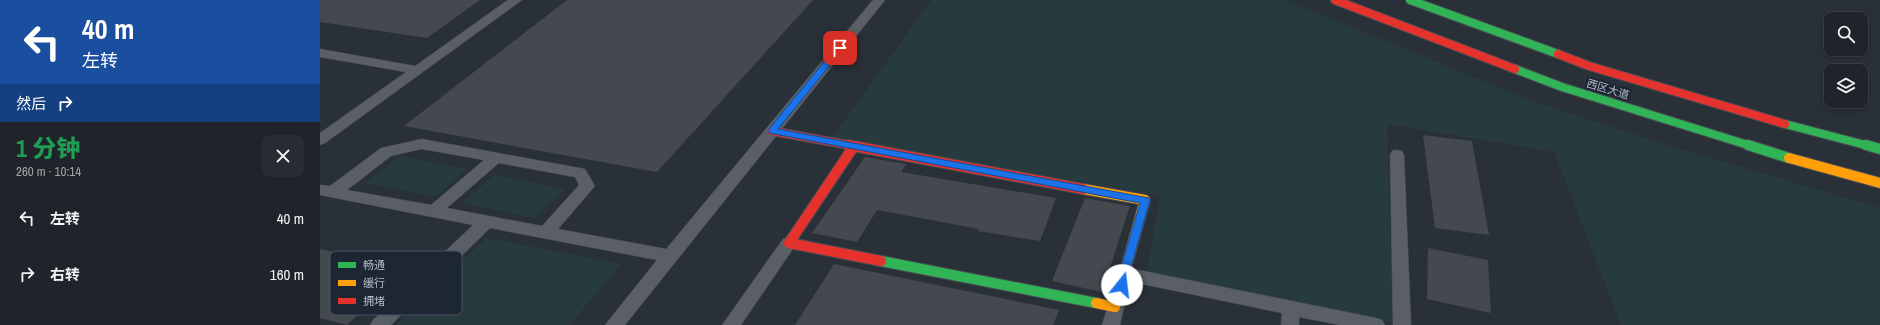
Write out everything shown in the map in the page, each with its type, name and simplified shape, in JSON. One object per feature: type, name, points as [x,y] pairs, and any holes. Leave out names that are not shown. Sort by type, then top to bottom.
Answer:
[{"type":"main road","name":"西区大道","points":[[1335,0],[1562,87],[1826,169],[1880,183]]},
{"type":"main road","name":"西区大道","points":[[1410,0],[1589,66],[1820,134],[1880,149]]},
{"type":"main road","points":[[772,131],[854,146],[1145,200],[1115,307],[789,243],[854,146]]},
{"type":"street","points":[[320,140],[516,0]]},
{"type":"street","points":[[614,325],[879,0]]},
{"type":"street","points":[[320,53],[418,70]]},
{"type":"street","points":[[327,191],[386,152],[422,144],[580,173],[587,186],[546,232]]},
{"type":"street","points":[[1397,155],[1402,325]]},
{"type":"street","points":[[434,211],[497,157]]},
{"type":"street","points":[[327,191],[670,256]]},
{"type":"street","points":[[456,251],[487,221]]},
{"type":"street","points":[[731,325],[789,243]]},
{"type":"street","points":[[1124,274],[1290,316],[1376,325]]},
{"type":"street","points":[[1111,325],[1115,307]]},
{"type":"street","points":[[379,325],[389,315]]},
{"type":"green space","points":[[931,0],[1285,0],[1535,102],[1671,146],[1880,208],[1880,325],[1621,325],[1554,152],[1387,124],[1393,323],[1146,275],[1160,196],[832,138]]},
{"type":"green space","points":[[399,156],[467,169],[435,197],[365,183]]},
{"type":"green space","points":[[494,175],[565,189],[535,218],[462,203]]},
{"type":"green space","points":[[486,238],[621,264],[570,325],[396,325],[406,315],[462,315],[462,261]]},
{"type":"building","points":[[320,0],[480,0],[427,38],[320,22]]},
{"type":"building","points":[[567,0],[813,0],[657,172],[404,126]]},
{"type":"building","points":[[1423,135],[1472,141],[1489,235],[1435,228]]},
{"type":"building","points":[[865,157],[906,164],[901,172],[1056,198],[1040,241],[978,231],[979,229],[877,210],[857,242],[812,233]]},
{"type":"building","points":[[1085,198],[1130,206],[1102,292],[1052,281]]},
{"type":"building","points":[[1428,248],[1488,260],[1491,313],[1427,299]]},
{"type":"building","points":[[320,249],[330,251],[330,315],[358,315],[347,325],[320,318]]},
{"type":"building","points":[[834,264],[1059,310],[1053,325],[795,325]]},
{"type":"traffic: fast","points":[[1410,0],[1558,54]]},
{"type":"traffic: fast","points":[[1515,69],[1562,87],[1789,158]]},
{"type":"traffic: fast","points":[[1785,124],[1880,149]]},
{"type":"traffic: fast","points":[[881,261],[1096,303]]},
{"type":"traffic: slow","points":[[1789,158],[1880,183]]},
{"type":"traffic: slow","points":[[1083,189],[1145,200],[1115,307],[1096,303]]},
{"type":"traffic: jam","points":[[1335,0],[1515,69]]},
{"type":"traffic: jam","points":[[1558,54],[1589,66],[1785,124]]},
{"type":"traffic: jam","points":[[772,131],[1083,189]]},
{"type":"traffic: jam","points":[[854,146],[789,243],[881,261]]},
{"type":"route","points":[[840,48],[772,131],[1145,200],[1122,285]]}]
